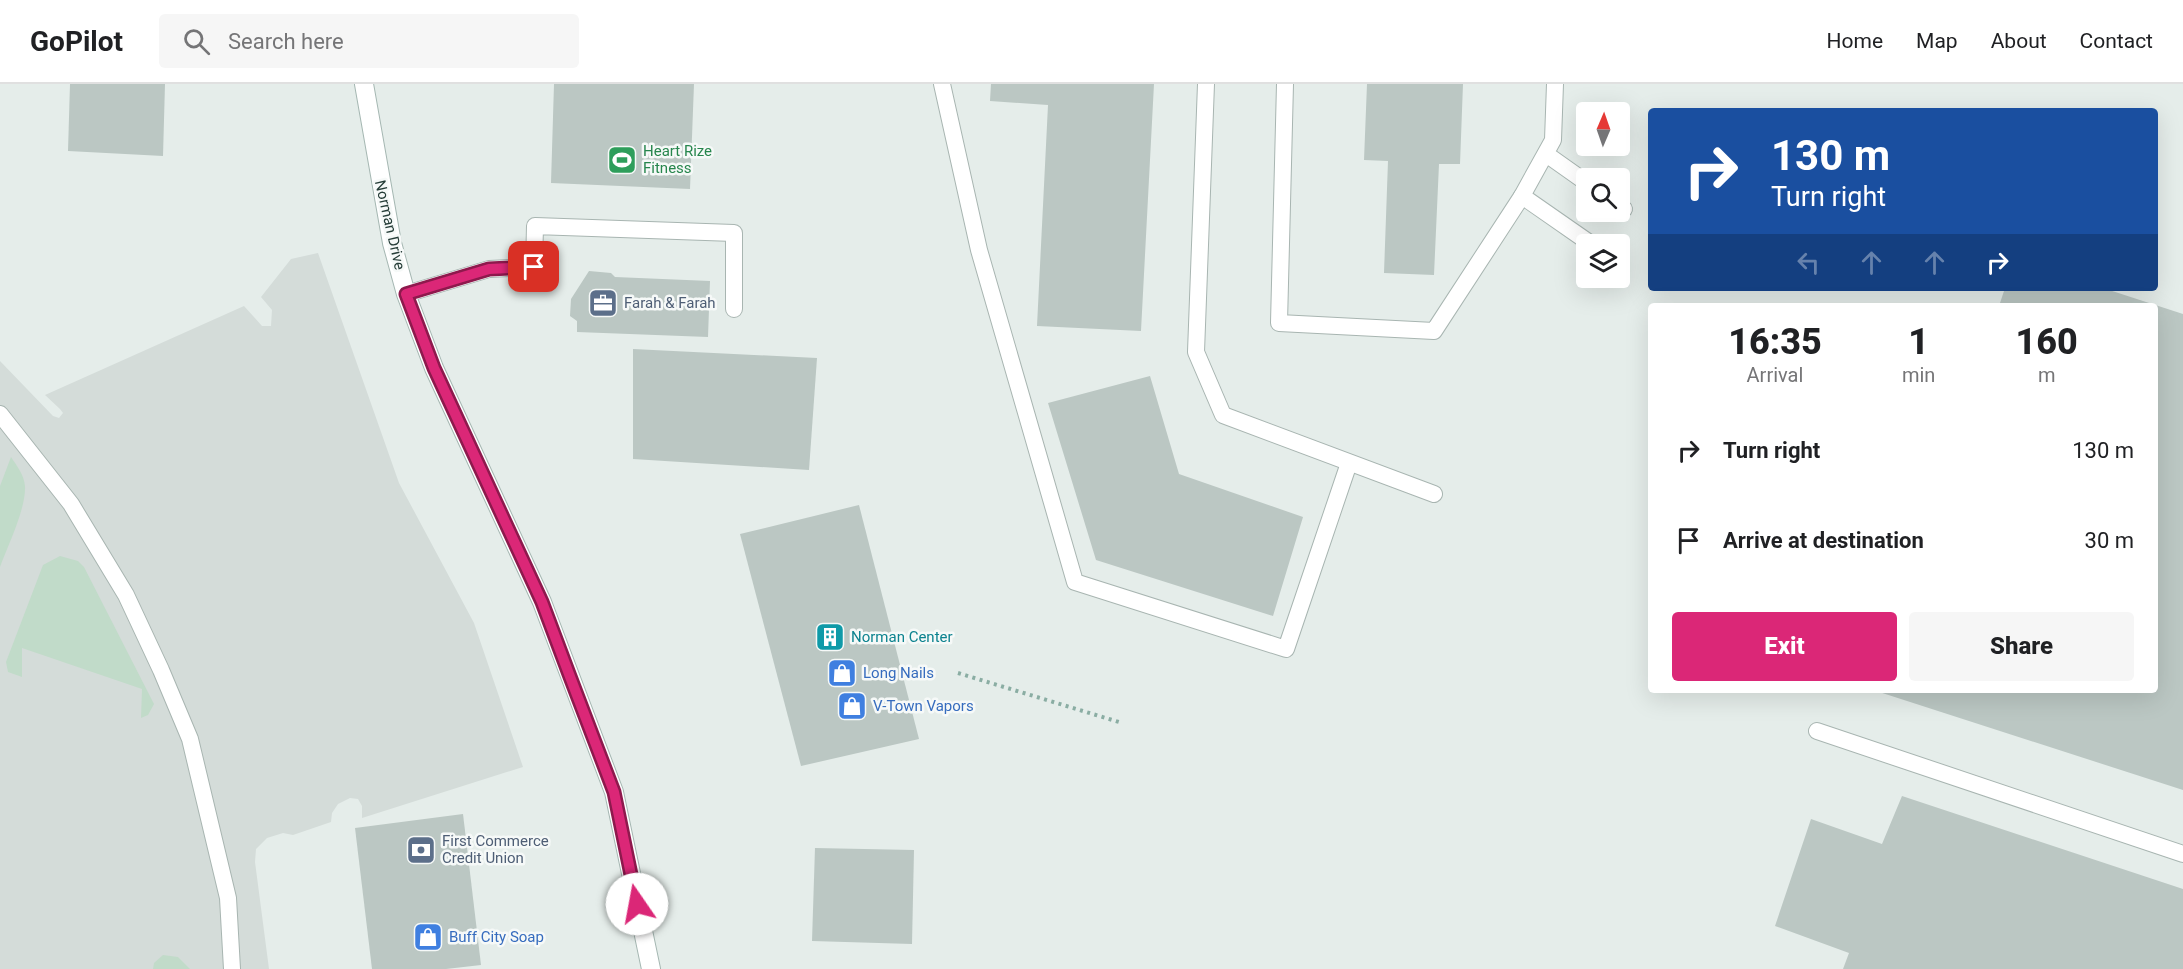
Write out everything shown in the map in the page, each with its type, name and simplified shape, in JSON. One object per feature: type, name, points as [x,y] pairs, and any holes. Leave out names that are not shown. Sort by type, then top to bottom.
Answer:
[{"type":"street","name":"Norman Drive","points":[[364,84],[392,243],[406,294],[434,368],[542,602],[614,792],[651,969]]},
{"type":"lane","points":[[942,84],[979,250],[1074,582],[1286,649],[1350,463]]},
{"type":"lane","points":[[1206,84],[1196,352],[1223,415],[1434,494]]},
{"type":"lane","points":[[1285,84],[1279,323],[1434,331],[1522,196],[1553,140],[1555,84]]},
{"type":"lane","points":[[1546,154],[1576,175]]},
{"type":"lane","points":[[1522,196],[1577,234]]},
{"type":"lane","points":[[406,294],[489,269],[534,267],[535,226],[734,233],[734,309]]},
{"type":"lane","points":[[0,414],[71,504],[126,595],[161,670],[190,740],[228,898],[232,969]]},
{"type":"lane","points":[[1817,731],[2183,854]]},
{"type":"path","points":[[958,673],[1119,722]]},
{"type":"shaded area","points":[[318,253],[399,483],[474,623],[523,767],[362,818],[362,806],[358,799],[350,798],[338,804],[332,813],[331,822],[293,835],[283,833],[267,838],[256,849],[255,862],[269,969],[0,969],[0,361],[53,416],[59,418],[63,413],[45,395],[244,306],[262,326],[271,326],[272,310],[261,297],[291,259]]},
{"type":"green space","points":[[11,457],[23,478],[25,495],[20,516],[0,567],[0,486]]},
{"type":"green space","points":[[60,556],[78,561],[84,567],[154,704],[148,715],[141,718],[142,689],[22,648],[22,677],[8,672],[6,662],[43,565]]},
{"type":"green space","points":[[163,955],[178,957],[190,969],[153,969],[154,963]]},
{"type":"building","points":[[70,84],[165,84],[163,156],[68,151]]},
{"type":"building","points":[[554,84],[694,84],[690,189],[551,183]]},
{"type":"building","points":[[991,84],[1154,84],[1141,331],[1037,326],[1048,105],[990,101]]},
{"type":"building","points":[[1367,84],[1463,84],[1460,164],[1439,164],[1434,275],[1384,273],[1388,161],[1364,160]]},
{"type":"building","points":[[589,271],[611,273],[615,277],[710,281],[708,337],[577,332],[577,321],[570,316],[571,299]]},
{"type":"building","points":[[2004,291],[2112,291],[2149,303],[2000,303]]},
{"type":"building","points":[[2158,306],[2183,314],[2183,790],[1882,693],[2158,693]]},
{"type":"building","points":[[633,349],[817,358],[809,470],[633,459]]},
{"type":"building","points":[[1150,376],[1179,474],[1303,517],[1273,616],[1096,560],[1048,403]]},
{"type":"building","name":"Norman Center","points":[[859,505],[919,739],[801,766],[740,534]]},
{"type":"building","points":[[1902,796],[2183,889],[2183,969],[1843,969],[1849,953],[1775,926],[1811,819],[1882,844]]},
{"type":"building","points":[[463,814],[481,965],[446,969],[372,969],[355,828]]},
{"type":"building","points":[[815,848],[914,850],[912,944],[812,941]]},
{"type":"place","name":"Heart Rize Fitness","points":[[622,160]]},
{"type":"place","name":"Farah & Farah","points":[[603,303]]},
{"type":"place","name":"Norman Center","points":[[830,637]]},
{"type":"place","name":"Long Nails","points":[[842,673]]},
{"type":"place","name":"V-Town Vapors","points":[[852,706]]},
{"type":"place","name":"First Commerce Credit Union","points":[[421,850]]},
{"type":"place","name":"Buff City Soap","points":[[428,937]]},
{"type":"route","points":[[534,267],[489,269],[406,294],[434,368],[542,602],[614,792],[637,904]]}]
